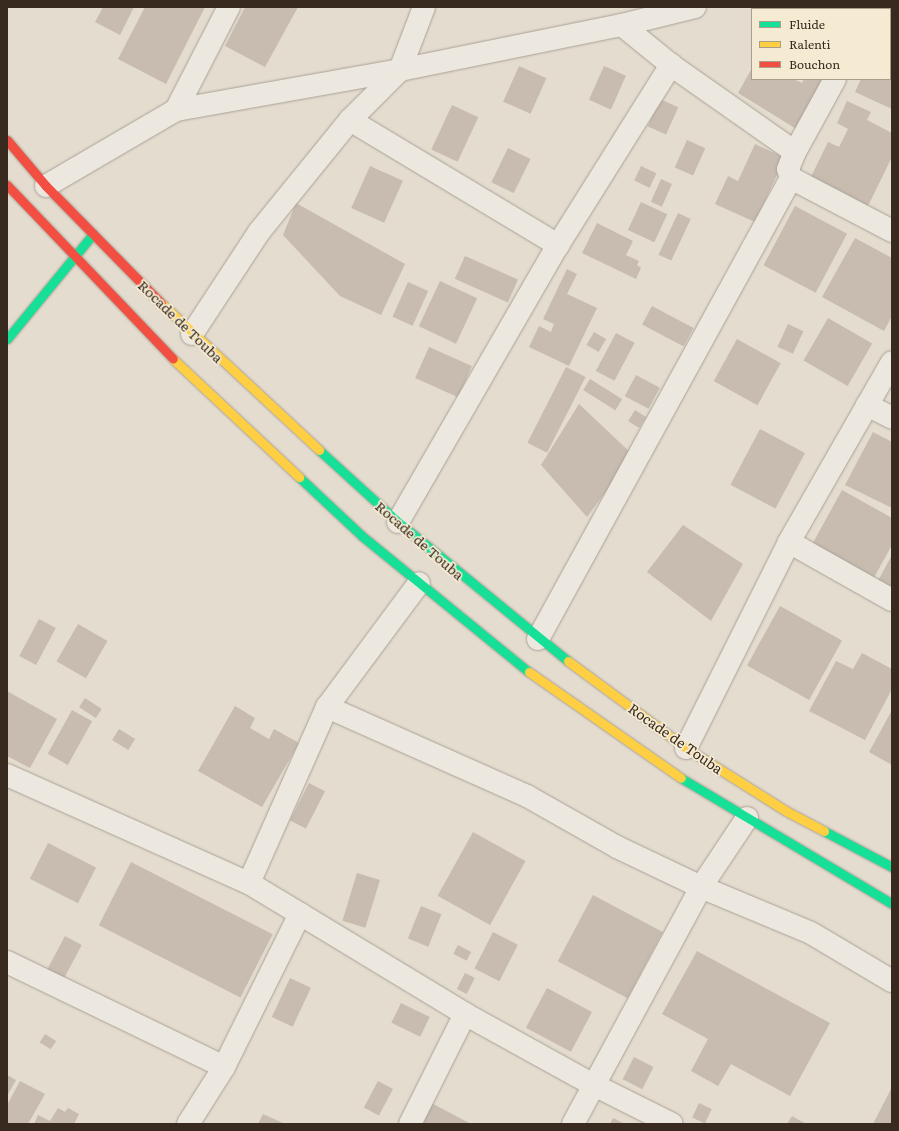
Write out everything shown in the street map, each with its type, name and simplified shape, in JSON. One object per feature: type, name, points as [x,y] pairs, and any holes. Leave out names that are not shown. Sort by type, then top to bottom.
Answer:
[{"type":"main road","name":"Rocade de Touba","points":[[7,140],[46,186],[192,334],[398,522],[538,639],[686,748],[786,811],[892,867]]},
{"type":"main road","name":"Rocade de Touba","points":[[7,185],[72,256],[173,360],[362,536],[507,657],[688,783],[892,904]]},
{"type":"main road","points":[[7,339],[72,256],[93,234]]},
{"type":"street","points":[[176,110],[229,7]]},
{"type":"street","points":[[192,334],[259,232],[350,120],[400,70],[424,7]]},
{"type":"street","points":[[46,186],[176,110],[400,70],[622,25],[674,9],[695,7]]},
{"type":"street","points":[[622,25],[671,66],[795,152]]},
{"type":"street","points":[[398,522],[558,245],[671,66]]},
{"type":"street","points":[[538,639],[790,178],[788,169],[795,152],[834,80]]},
{"type":"street","points":[[350,120],[558,245]]},
{"type":"street","points":[[790,178],[892,231]]},
{"type":"street","points":[[686,748],[790,542],[892,362]]},
{"type":"street","points":[[867,404],[892,418]]},
{"type":"street","points":[[790,542],[892,600]]},
{"type":"street","points":[[249,883],[327,707],[419,583]]},
{"type":"street","points":[[327,707],[527,796],[617,847],[701,887],[811,933],[892,981]]},
{"type":"street","points":[[7,775],[249,883],[466,1014],[592,1084],[672,1124]]},
{"type":"street","points":[[573,1124],[592,1084],[701,887],[747,818]]},
{"type":"street","points":[[188,1124],[224,1067],[300,914]]},
{"type":"street","points":[[7,962],[224,1067]]},
{"type":"street","points":[[410,1124],[466,1014]]},
{"type":"building","points":[[103,7],[134,7],[120,35],[95,22]]},
{"type":"building","points":[[145,7],[205,7],[166,84],[118,59]]},
{"type":"building","points":[[245,7],[298,7],[265,67],[225,46]]},
{"type":"building","points":[[891,16],[892,109],[855,92],[861,80],[891,80]]},
{"type":"building","points":[[519,66],[546,78],[531,114],[503,102]]},
{"type":"building","points":[[604,66],[626,76],[611,110],[589,100]]},
{"type":"building","points":[[751,70],[751,80],[795,80],[802,83],[804,80],[826,80],[798,130],[738,93]]},
{"type":"building","points":[[660,99],[678,107],[666,135],[648,126]]},
{"type":"building","points":[[847,101],[871,112],[867,120],[892,133],[892,157],[866,210],[808,183],[828,142],[839,147],[848,129],[837,123]]},
{"type":"building","points":[[452,105],[478,117],[458,162],[431,149]]},
{"type":"building","points":[[687,140],[705,148],[693,176],[675,167]]},
{"type":"building","points":[[755,144],[785,158],[755,222],[715,204],[728,176],[738,181]]},
{"type":"building","points":[[508,148],[530,159],[514,193],[491,182]]},
{"type":"building","points":[[370,166],[403,181],[384,223],[351,208]]},
{"type":"building","points":[[641,166],[656,173],[650,188],[634,181]]},
{"type":"building","points":[[661,179],[672,184],[662,207],[651,202]]},
{"type":"building","points":[[641,202],[667,214],[654,242],[628,230]]},
{"type":"building","points":[[296,203],[405,264],[381,315],[340,296],[283,235]]},
{"type":"building","points":[[795,206],[847,234],[816,293],[764,265]]},
{"type":"building","points":[[678,213],[691,219],[671,261],[659,255]]},
{"type":"building","points":[[597,223],[633,241],[626,255],[639,261],[637,265],[641,268],[636,279],[582,253]]},
{"type":"building","points":[[855,238],[892,258],[892,316],[884,331],[822,297]]},
{"type":"building","points":[[465,256],[518,280],[508,302],[455,279]]},
{"type":"building","points":[[567,269],[577,274],[567,294],[597,308],[569,366],[529,347],[539,326],[551,332],[554,324],[543,319]]},
{"type":"building","points":[[440,281],[477,298],[456,344],[419,326]]},
{"type":"building","points":[[408,282],[428,291],[413,326],[393,317]]},
{"type":"building","points":[[652,306],[693,328],[684,347],[642,325]]},
{"type":"building","points":[[828,318],[872,343],[848,386],[804,360]]},
{"type":"building","points":[[788,324],[803,331],[793,354],[777,347]]},
{"type":"building","points":[[594,332],[606,339],[599,352],[586,345]]},
{"type":"building","points":[[616,333],[635,343],[614,381],[596,371]]},
{"type":"building","points":[[737,339],[781,363],[757,405],[714,381]]},
{"type":"building","points":[[429,347],[472,366],[458,397],[415,378]]},
{"type":"building","points":[[566,367],[586,377],[547,453],[527,443]]},
{"type":"building","points":[[636,375],[660,388],[649,409],[625,396]]},
{"type":"building","points":[[590,379],[622,399],[615,410],[583,390]]},
{"type":"building","points":[[579,404],[633,455],[587,517],[541,465]]},
{"type":"building","points":[[635,410],[646,417],[639,428],[628,421]]},
{"type":"building","points":[[760,429],[805,453],[775,509],[730,485]]},
{"type":"building","points":[[873,432],[892,442],[892,508],[845,485]]},
{"type":"building","points":[[842,490],[892,518],[892,545],[871,583],[809,550]]},
{"type":"building","points":[[683,525],[743,564],[711,621],[647,572]]},
{"type":"building","points":[[892,555],[892,597],[874,588]]},
{"type":"building","points":[[780,606],[842,640],[809,700],[747,665]]},
{"type":"building","points":[[39,619],[56,628],[36,665],[19,656]]},
{"type":"building","points":[[78,624],[107,641],[86,678],[56,661]]},
{"type":"building","points":[[862,653],[892,669],[892,689],[865,740],[809,711],[836,661],[853,669]]},
{"type":"building","points":[[7,691],[57,719],[30,768],[7,756]]},
{"type":"building","points":[[85,698],[102,709],[96,718],[79,707]]},
{"type":"building","points":[[235,706],[255,718],[250,728],[269,739],[274,729],[299,743],[262,807],[198,771]]},
{"type":"building","points":[[72,710],[92,721],[68,765],[48,754]]},
{"type":"building","points":[[892,710],[892,765],[869,752]]},
{"type":"building","points":[[119,729],[135,739],[128,750],[112,740]]},
{"type":"building","points":[[309,783],[325,791],[306,829],[290,820]]},
{"type":"building","points":[[473,832],[525,861],[490,925],[438,896]]},
{"type":"building","points":[[48,843],[96,868],[78,903],[30,879]]},
{"type":"building","points":[[131,862],[273,934],[240,997],[99,925]]},
{"type":"building","points":[[357,873],[380,880],[365,928],[342,921]]},
{"type":"building","points":[[593,895],[663,932],[628,998],[558,961]]},
{"type":"building","points":[[421,906],[441,914],[428,947],[408,938]]},
{"type":"building","points":[[493,932],[518,945],[499,981],[474,969]]},
{"type":"building","points":[[65,936],[82,945],[63,981],[46,972]]},
{"type":"building","points":[[458,945],[471,952],[467,961],[453,954]]},
{"type":"building","points":[[697,951],[830,1023],[790,1096],[731,1064],[718,1086],[691,1071],[708,1039],[662,1014]]},
{"type":"building","points":[[465,973],[475,978],[467,994],[457,989]]},
{"type":"building","points":[[290,978],[311,988],[293,1027],[272,1017]]},
{"type":"building","points":[[547,988],[592,1012],[571,1052],[526,1028]]},
{"type":"building","points":[[401,1003],[430,1017],[420,1037],[391,1023]]},
{"type":"building","points":[[45,1034],[56,1041],[51,1049],[40,1042]]},
{"type":"building","points":[[634,1057],[654,1067],[642,1089],[623,1079]]},
{"type":"building","points":[[7,1075],[16,1080],[7,1096]]},
{"type":"building","points":[[20,1081],[45,1094],[28,1124],[7,1124],[7,1105]]},
{"type":"building","points":[[378,1081],[393,1089],[379,1115],[364,1107]]},
{"type":"building","points":[[892,1087],[892,1124],[873,1124]]},
{"type":"building","points":[[422,1098],[471,1124],[408,1124]]},
{"type":"building","points":[[699,1103],[712,1109],[705,1123],[692,1118]]},
{"type":"building","points":[[58,1108],[65,1112],[68,1108],[79,1114],[74,1124],[34,1124],[38,1115],[50,1121]]},
{"type":"building","points":[[263,1114],[285,1124],[258,1124]]},
{"type":"building","points":[[792,1116],[806,1124],[787,1124]]},
{"type":"building","points":[[613,1118],[625,1124],[610,1124]]},
{"type":"traffic: fast","points":[[7,339],[93,234]]},
{"type":"traffic: fast","points":[[319,450],[398,522],[568,661]]},
{"type":"traffic: fast","points":[[299,477],[362,536],[529,672]]},
{"type":"traffic: fast","points":[[681,778],[892,904]]},
{"type":"traffic: fast","points":[[824,831],[892,867]]},
{"type":"traffic: slow","points":[[161,303],[319,450]]},
{"type":"traffic: slow","points":[[173,359],[299,477]]},
{"type":"traffic: slow","points":[[568,661],[686,748],[786,811],[824,831]]},
{"type":"traffic: slow","points":[[529,672],[681,778]]},
{"type":"traffic: jam","points":[[7,140],[46,186],[161,303]]},
{"type":"traffic: jam","points":[[7,185],[173,359]]}]
